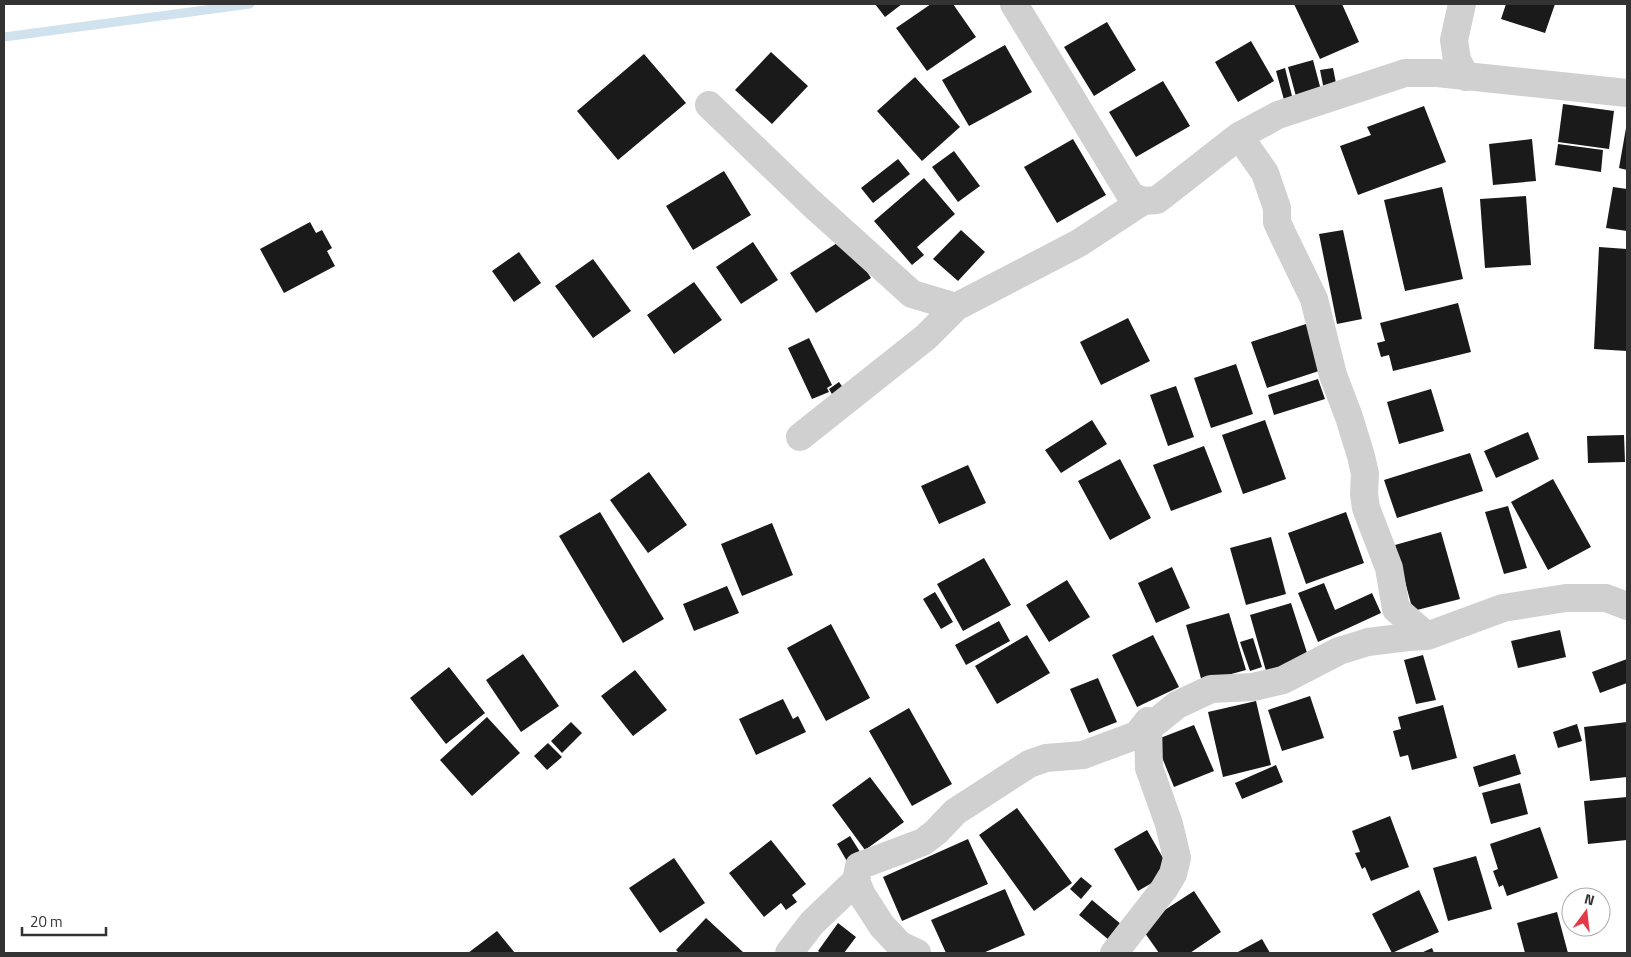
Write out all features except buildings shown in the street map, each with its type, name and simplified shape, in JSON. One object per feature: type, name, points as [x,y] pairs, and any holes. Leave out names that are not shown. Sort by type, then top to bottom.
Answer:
[{"type":"street","points":[[1014,4],[1131,196],[1143,201],[1157,200],[1239,136],[1278,115],[1405,73],[1437,73],[1627,93]]},
{"type":"street","points":[[1462,4],[1454,40],[1457,60],[1466,77]]},
{"type":"street","points":[[709,105],[810,202],[912,294],[956,307]]},
{"type":"street","points":[[1239,136],[1265,173],[1277,208],[1278,222],[1282,233],[1314,299],[1333,375],[1361,456],[1365,474],[1364,494],[1366,508],[1389,568],[1396,609],[1427,636]]},
{"type":"street","points":[[800,437],[926,337],[956,307],[1079,243],[1143,201]]},
{"type":"street","points":[[1148,721],[1156,722],[1177,705],[1211,689],[1254,687],[1283,680],[1339,651],[1368,642],[1408,636],[1427,636],[1503,608],[1566,598],[1606,598],[1627,606]]},
{"type":"street","points":[[917,953],[900,945],[882,926],[862,895],[856,881],[859,866],[923,842],[936,832],[955,812],[1029,764],[1046,758],[1082,755],[1137,735],[1148,721]]},
{"type":"street","points":[[1114,953],[1174,874],[1177,858],[1170,824],[1150,768],[1148,721]]},
{"type":"street","points":[[789,953],[812,923],[856,881]]},
{"type":"waterway","points":[[4,37],[250,4]]}]
